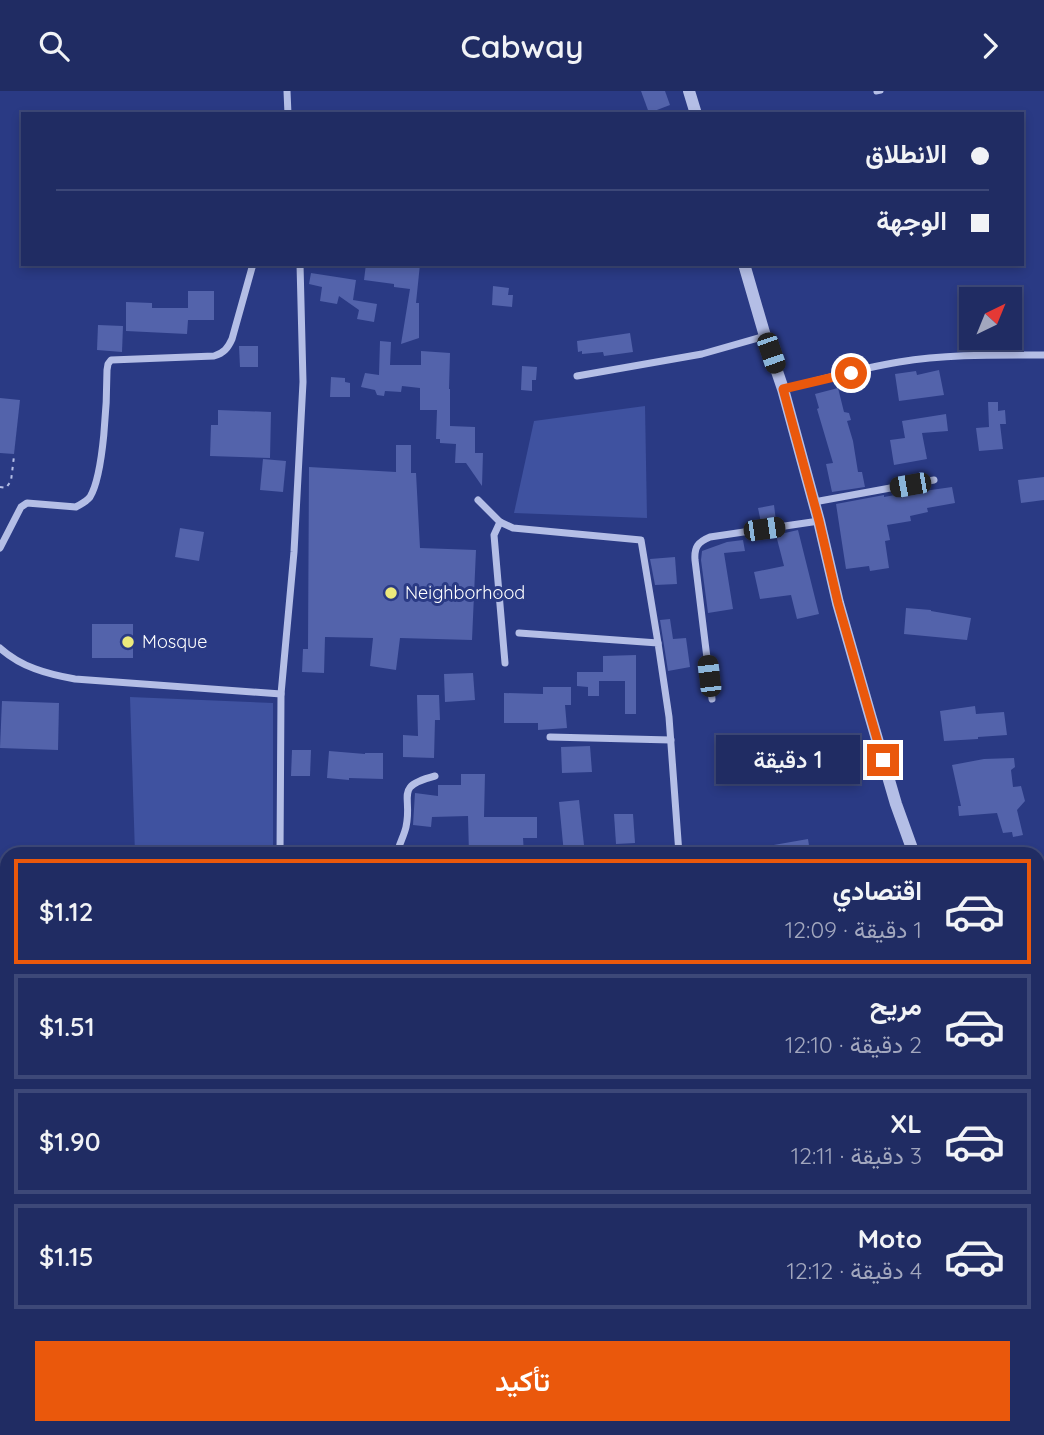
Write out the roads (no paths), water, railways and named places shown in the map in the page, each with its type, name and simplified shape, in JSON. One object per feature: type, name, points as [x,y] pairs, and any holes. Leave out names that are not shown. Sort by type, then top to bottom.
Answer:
[{"type":"street","points":[[287,91],[288,112]]},
{"type":"street","points":[[689,91],[695,112]]},
{"type":"street","points":[[0,548],[20,507],[27,503],[76,507],[89,497],[95,485],[100,462],[107,370],[111,360],[221,354],[232,339],[252,266]]},
{"type":"street","points":[[280,847],[281,694],[294,552],[303,382],[300,266]]},
{"type":"street","points":[[745,266],[783,389],[870,715],[896,804],[912,847]]},
{"type":"street","points":[[577,376],[702,354],[765,335]]},
{"type":"street","points":[[783,389],[897,362],[963,356],[1044,355]]},
{"type":"street","points":[[814,502],[934,480]]},
{"type":"street","points":[[478,500],[500,522],[513,528],[642,540],[671,740],[679,847]]},
{"type":"street","points":[[712,699],[695,560],[698,544],[710,537],[819,521]]},
{"type":"street","points":[[500,522],[494,535],[505,663]]},
{"type":"street","points":[[519,633],[658,643]]},
{"type":"street","points":[[0,648],[30,667],[64,677],[281,694]]},
{"type":"street","points":[[550,737],[671,740]]},
{"type":"street","points":[[400,847],[406,829],[410,785],[435,776]]},
{"type":"place","name":"Neighborhood","points":[[391,593]]},
{"type":"place","name":"Mosque","points":[[128,642]]}]
